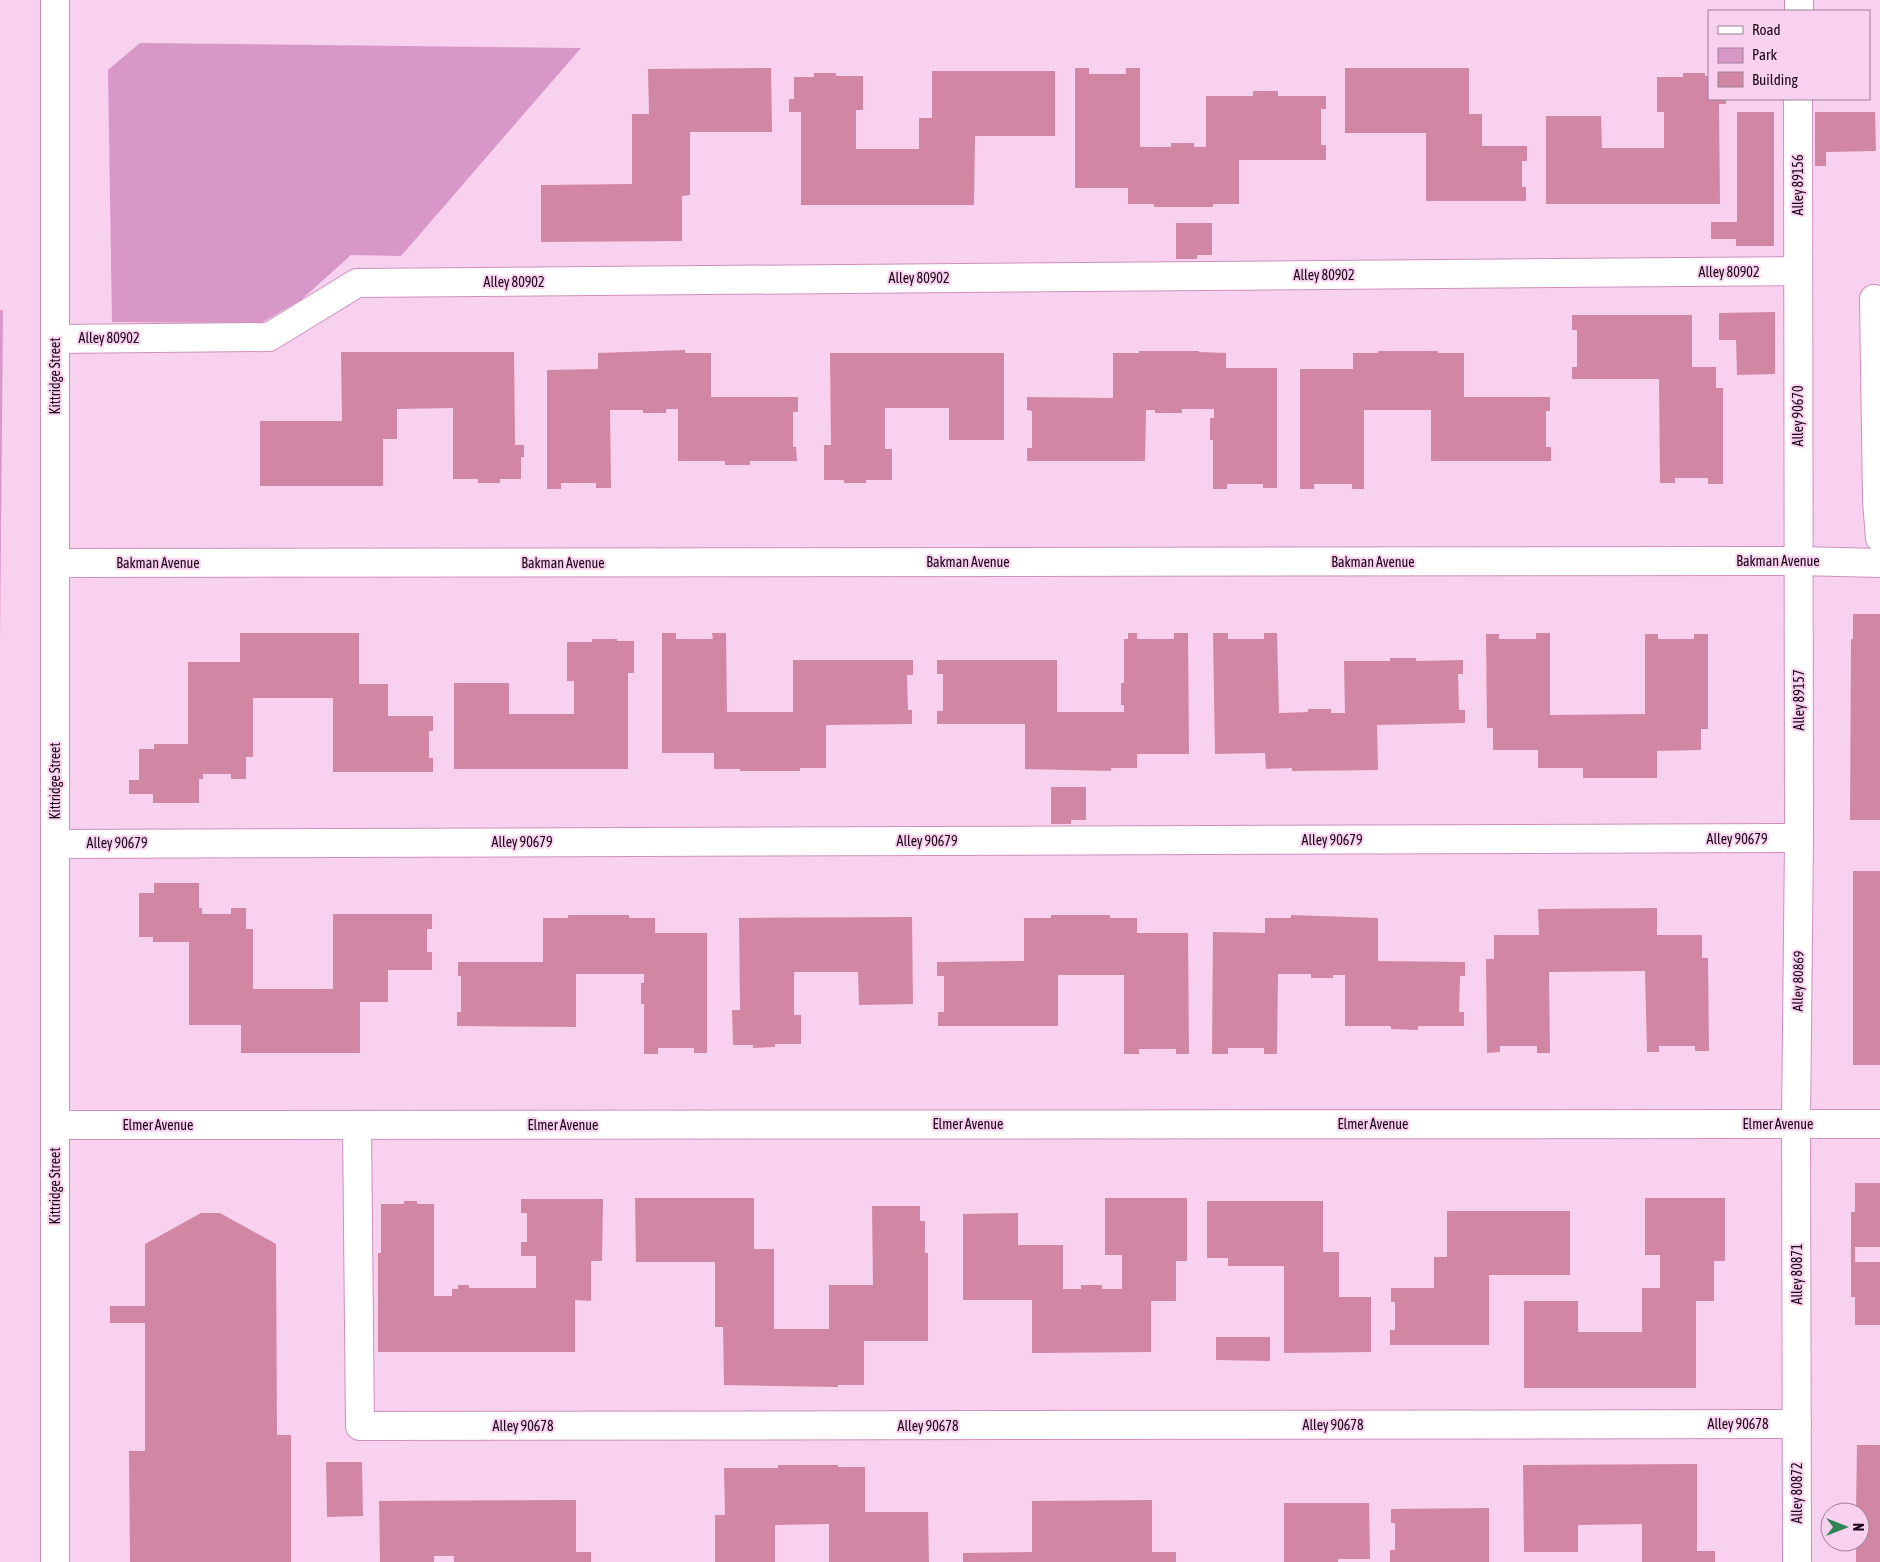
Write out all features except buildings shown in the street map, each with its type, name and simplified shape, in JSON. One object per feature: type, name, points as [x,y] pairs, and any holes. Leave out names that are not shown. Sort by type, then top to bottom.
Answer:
[{"type":"street","name":"Kittridge Street","points":[[55,0],[55,1562]]},
{"type":"street","name":"Alley 89156","points":[[1798,100],[1798,271]]},
{"type":"street","name":"Alley 80902","points":[[55,339],[269,337],[357,283],[1798,271]]},
{"type":"street","name":"Alley 90670","points":[[1798,271],[1799,561]]},
{"type":"street","points":[[1874,298],[1877,501],[1880,538]]},
{"type":"street","name":"Bakman Avenue","points":[[55,563],[1799,561],[1880,563]]},
{"type":"street","name":"Alley 89157","points":[[1799,561],[1799,838]]},
{"type":"street","name":"Alley 90679","points":[[55,844],[1799,838]]},
{"type":"street","name":"Alley 80869","points":[[1796,1124],[1799,838]]},
{"type":"street","name":"Alley 80871","points":[[1796,1124],[1797,1424]]},
{"type":"street","name":"Elmer Avenue","points":[[55,1125],[1880,1124]]},
{"type":"street","name":"Alley 90678","points":[[357,1125],[360,1426],[1797,1424]]},
{"type":"street","name":"Alley 80872","points":[[1797,1424],[1797,1562]]},
{"type":"green space","points":[[140,43],[581,48],[401,256],[351,255],[301,300],[261,323],[112,322],[108,70]]},
{"type":"green space","points":[[0,310],[3,310],[0,644]]}]
